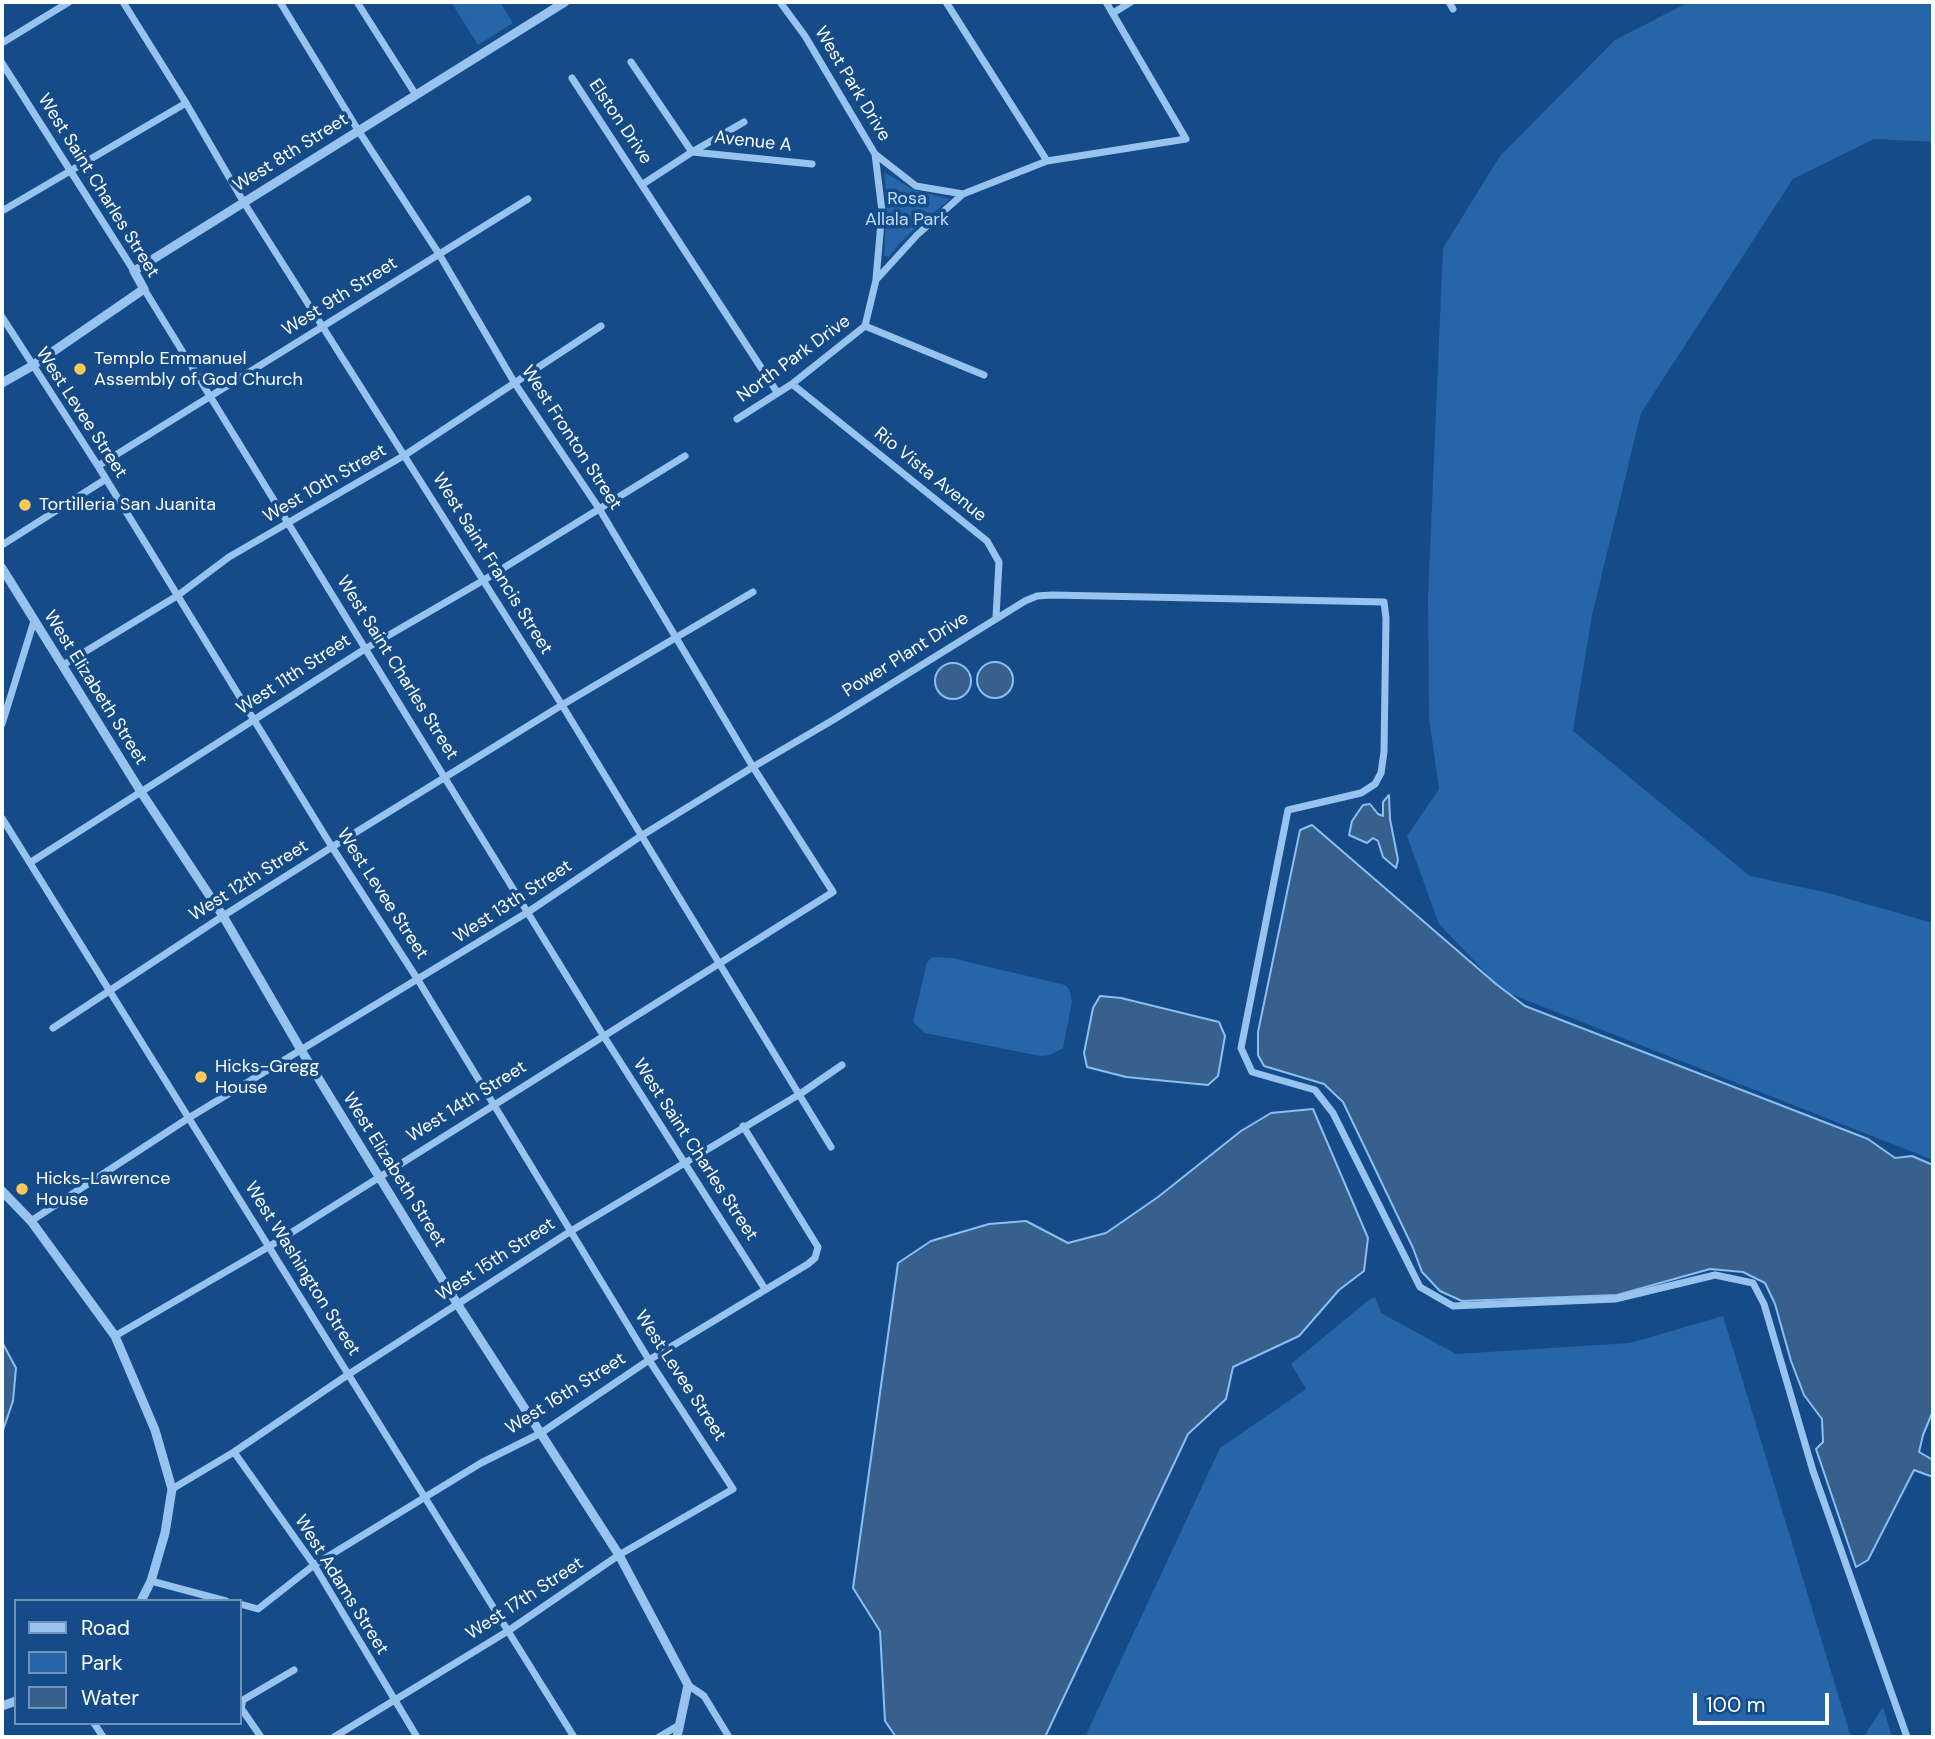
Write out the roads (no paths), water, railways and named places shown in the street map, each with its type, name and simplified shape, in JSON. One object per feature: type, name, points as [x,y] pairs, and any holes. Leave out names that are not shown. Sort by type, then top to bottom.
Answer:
[{"type":"street","points":[[2,43],[69,2]]},
{"type":"street","name":"West Saint Francis Street","points":[[123,2],[243,201],[562,705],[831,1147]]},
{"type":"street","name":"West Fronton Street","points":[[280,2],[358,130],[439,254],[514,382],[600,510],[752,767],[833,892]]},
{"type":"street","points":[[357,2],[416,95]]},
{"type":"street","name":"West 8th Street","points":[[134,271],[565,2]]},
{"type":"street","name":"West Park Drive","points":[[780,2],[805,36],[875,154],[916,186],[963,194]]},
{"type":"street","points":[[946,2],[1047,161]]},
{"type":"street","points":[[963,194],[1047,161],[1186,139],[1106,2]]},
{"type":"street","points":[[1113,13],[1131,2]]},
{"type":"street","name":"Avenue A","points":[[631,62],[692,152]]},
{"type":"street","name":"West Saint Charles Street","points":[[2,63],[134,271],[603,1035],[765,1289]]},
{"type":"street","name":"Elston Drive","points":[[572,78],[643,184]]},
{"type":"street","points":[[2,211],[186,103]]},
{"type":"street","name":"Avenue A","points":[[643,184],[744,122]]},
{"type":"street","name":"Avenue A","points":[[692,152],[812,164]]},
{"type":"street","name":"North Park Drive","points":[[737,419],[792,384],[865,326],[876,280],[882,211],[875,154]]},
{"type":"street","points":[[643,184],[777,392]]},
{"type":"street","name":"North Park Drive","points":[[876,280],[917,235],[963,194]]},
{"type":"street","name":"West 9th Street","points":[[98,466],[528,199]]},
{"type":"street","points":[[2,383],[32,366],[144,289]]},
{"type":"street","name":"West Levee Street","points":[[2,317],[98,466],[332,847],[495,1103],[649,1360],[733,1489]]},
{"type":"street","points":[[865,326],[984,375]]},
{"type":"street","name":"West 10th Street","points":[[63,665],[177,596],[229,557],[405,455],[601,327]]},
{"type":"street","name":"Rio Vista Avenue","points":[[792,384],[987,541],[999,562],[996,617]]},
{"type":"street","name":"West 11th Street","points":[[31,862],[365,649],[484,580],[685,456]]},
{"type":"street","points":[[2,545],[106,480]]},
{"type":"street","name":"West Elizabeth Street","points":[[2,568],[141,792],[223,916],[301,1050],[458,1305],[619,1555],[688,1685]]},
{"type":"street","name":"West 12th Street","points":[[53,1028],[332,847],[562,705],[754,592]]},
{"type":"street","name":"Power Plant Drive","points":[[833,720],[996,617],[1037,596],[1384,602],[1384,752],[1381,773],[1375,784],[1361,793],[1288,810],[1241,1048],[1252,1072],[1315,1090],[1333,1113],[1420,1287],[1453,1306],[1615,1298],[1715,1275],[1753,1283],[1764,1304],[1813,1471],[1907,1737]]},
{"type":"street","points":[[2,724],[34,621]]},
{"type":"street","name":"West 13th Street","points":[[31,1221],[187,1118],[418,980],[528,912],[641,836],[833,720]]},
{"type":"street","name":"West Washington Street","points":[[2,818],[574,1737]]},
{"type":"street","name":"West 14th Street","points":[[116,1336],[270,1246],[833,892]]},
{"type":"street","name":"West 15th Street","points":[[172,1489],[234,1452],[349,1374],[571,1231],[800,1094],[842,1065]]},
{"type":"street","name":"West 16th Street","points":[[242,1605],[258,1609],[314,1565],[481,1463],[541,1433],[649,1360],[815,1258],[818,1247],[743,1126]]},
{"type":"street","points":[[2,1191],[31,1221],[116,1336],[155,1430],[172,1489],[165,1533],[151,1581],[142,1599]]},
{"type":"street","name":"West Adams Street","points":[[234,1452],[314,1565],[417,1737]]},
{"type":"street","name":"West 17th Street","points":[[334,1737],[508,1631],[619,1555],[733,1489]]},
{"type":"street","points":[[151,1581],[218,1599]]},
{"type":"street","points":[[242,1704],[243,1700],[294,1670]]},
{"type":"street","points":[[677,1737],[688,1685],[704,1696],[729,1737]]},
{"type":"street","points":[[242,1710],[261,1737]]},
{"type":"street","points":[[659,1737],[679,1725]]},
{"type":"water","points":[[995,662],[1008,667],[1013,680],[1008,693],[995,698],[982,693],[977,680],[982,667]]},
{"type":"water","points":[[953,663],[966,668],[971,681],[966,694],[953,699],[940,694],[935,681],[940,668]]},
{"type":"water","points":[[1389,795],[1390,819],[1398,860],[1396,868],[1383,857],[1378,841],[1373,838],[1367,843],[1349,835],[1352,821],[1363,805],[1370,804],[1383,816],[1383,802]]},
{"type":"water","points":[[1312,825],[1525,1006],[1868,1139],[1895,1158],[1912,1156],[1933,1165],[1933,1411],[1919,1452],[1933,1460],[1933,1477],[1914,1470],[1868,1560],[1856,1567],[1816,1449],[1823,1442],[1822,1419],[1804,1395],[1775,1304],[1765,1283],[1743,1272],[1710,1269],[1617,1295],[1462,1301],[1440,1291],[1422,1272],[1343,1102],[1324,1084],[1264,1066],[1258,1055],[1258,1032],[1300,830]]},
{"type":"water","points":[[1100,996],[1121,998],[1219,1022],[1225,1036],[1218,1076],[1208,1085],[1126,1077],[1087,1067],[1084,1053],[1093,1008]]},
{"type":"water","points":[[1313,1109],[1368,1238],[1364,1271],[1339,1290],[1299,1336],[1233,1367],[1226,1399],[1188,1434],[1045,1737],[896,1737],[885,1721],[880,1631],[853,1588],[898,1263],[931,1241],[989,1224],[1026,1221],[1068,1243],[1106,1233],[1158,1197],[1241,1131],[1271,1113]]},
{"type":"water","points":[[2,1342],[16,1368],[13,1401],[2,1433]]},
{"type":"place","name":"Templo Emmanuel Assembly of God Church","points":[[80,369]]},
{"type":"place","name":"Tortilleria San Juanita","points":[[25,505]]},
{"type":"place","name":"Hicks-Gregg House","points":[[201,1077]]},
{"type":"place","name":"Hicks-Lawrence House","points":[[22,1189]]},
{"type":"park label","name":"Rosa Allala Park","points":[[907,209]]}]
